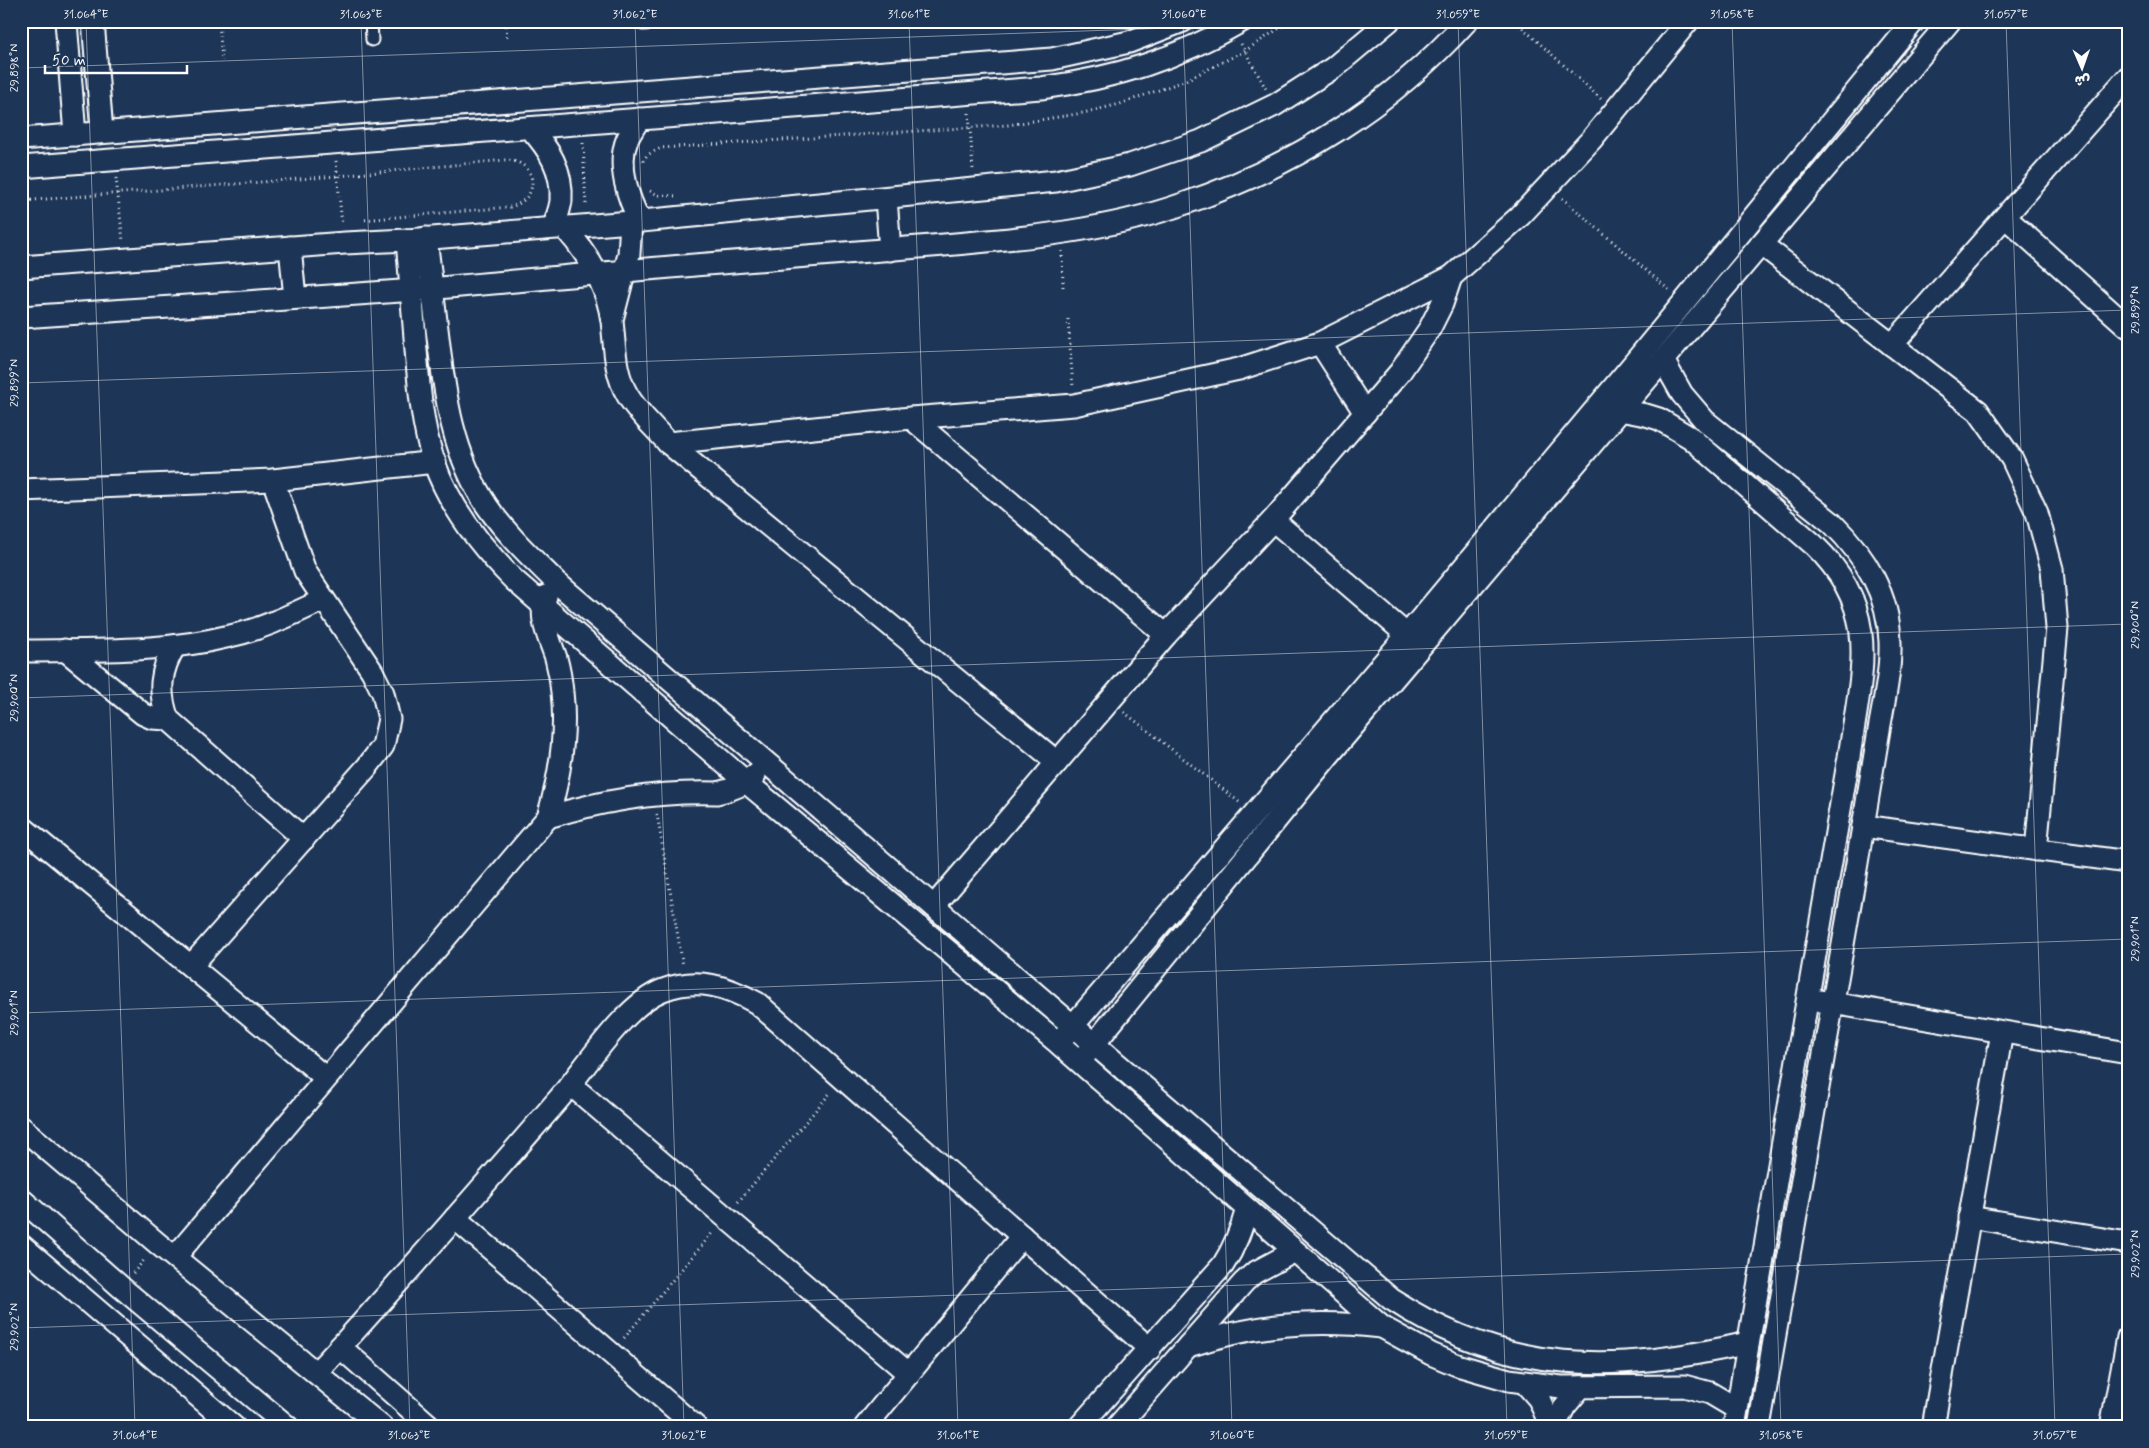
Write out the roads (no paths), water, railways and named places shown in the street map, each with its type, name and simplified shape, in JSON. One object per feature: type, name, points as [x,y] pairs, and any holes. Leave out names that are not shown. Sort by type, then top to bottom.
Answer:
[{"type":"street","points":[[66,21],[75,135]]},
{"type":"street","points":[[93,21],[102,132]]},
{"type":"street","points":[[21,140],[102,132],[1052,59],[1129,42],[1183,21]]},
{"type":"street","points":[[21,267],[290,247],[343,232],[416,239],[636,221],[1056,181],[1130,165],[1201,141],[1268,93],[1333,68],[1389,21]]},
{"type":"street","points":[[21,317],[421,289],[624,270],[890,250],[1061,233],[1141,217],[1181,205],[1257,175],[1293,156],[1365,112],[1430,58],[1467,21]]},
{"type":"street","points":[[668,443],[911,418],[1074,405],[1239,369],[1320,343],[1451,277],[1520,216],[1591,140],[1688,21]]},
{"type":"street","points":[[1058,1043],[1407,635],[1684,303],[1914,21]]},
{"type":"street","points":[[1080,1062],[1328,756],[1950,21]]},
{"type":"street","points":[[21,167],[968,94],[1086,82],[1130,72],[1172,57],[1237,24]]},
{"type":"street","points":[[1892,345],[2128,77]]},
{"type":"street","points":[[612,322],[636,221],[626,189],[624,154],[627,141],[639,119]]},
{"type":"street","points":[[530,128],[548,148],[559,173],[561,201],[559,227],[588,256],[606,297],[612,322],[613,344],[618,370],[628,396],[668,443],[1057,762]]},
{"type":"street","points":[[886,198],[890,250]]},
{"type":"street","points":[[2005,217],[2128,327]]},
{"type":"street","points":[[416,239],[421,289],[422,413],[435,462],[455,507],[482,546],[514,580],[746,782],[1058,1043],[1382,1327],[1431,1354],[1484,1374],[1525,1383],[1581,1387],[1684,1386],[1710,1393],[1736,1418]]},
{"type":"street","points":[[1761,244],[1978,412],[2012,459],[2037,513],[2052,569],[2058,628],[2036,850]]},
{"type":"street","points":[[290,247],[295,298]]},
{"type":"street","points":[[934,906],[1166,635],[1273,520],[1416,351],[1442,304],[1451,277]]},
{"type":"street","points":[[421,289],[447,408],[462,459],[487,505],[502,526],[556,582],[1391,1299],[1426,1321],[1456,1336],[1507,1353],[1534,1358],[1590,1363],[1664,1359],[1748,1343]]},
{"type":"street","points":[[1320,343],[1365,413]]},
{"type":"street","points":[[1663,360],[1692,408],[1832,523],[1852,542],[1867,564],[1879,589],[1887,614],[1890,642],[1889,669],[1863,826],[1759,1427]]},
{"type":"street","points":[[1620,410],[1646,415],[1676,427],[1704,449],[1828,558],[1849,590],[1861,626],[1862,664],[1849,757],[1736,1418]]},
{"type":"street","points":[[911,418],[1166,635]]},
{"type":"street","points":[[1704,449],[1719,432]]},
{"type":"street","points":[[21,490],[273,480],[435,462]]},
{"type":"street","points":[[190,966],[367,767],[383,746],[389,719],[383,693],[372,671],[304,571],[273,480]]},
{"type":"street","points":[[1273,520],[1407,635]]},
{"type":"street","points":[[175,1257],[548,817],[562,755],[564,724],[562,692],[557,661],[544,622],[543,604],[556,582]]},
{"type":"street","points":[[21,651],[175,646],[232,636],[278,621],[323,600]]},
{"type":"street","points":[[175,646],[164,669],[161,681],[161,694],[168,719],[304,838]]},
{"type":"street","points":[[65,650],[143,714],[152,718],[168,719]]},
{"type":"street","points":[[548,817],[609,800],[654,794],[717,793],[728,791],[754,776],[765,760]]},
{"type":"street","points":[[21,826],[326,1078]]},
{"type":"street","points":[[1863,826],[2128,862]]},
{"type":"street","points":[[316,1373],[571,1085],[623,1019],[641,1002],[663,990],[686,984],[712,984],[735,991],[757,1003],[1150,1349]]},
{"type":"street","points":[[1807,998],[2128,1053]]},
{"type":"street","points":[[1932,1427],[2002,1032]]},
{"type":"street","points":[[571,1085],[908,1374]]},
{"type":"street","points":[[21,1127],[175,1257],[382,1427]]},
{"type":"street","points":[[21,1200],[122,1288],[288,1427]]},
{"type":"street","points":[[1079,1427],[1223,1265],[1233,1250],[1240,1234],[1247,1209]]},
{"type":"street","points":[[1969,1217],[2128,1243]]},
{"type":"street","points":[[455,1218],[696,1427]]},
{"type":"street","points":[[59,1233],[28,1252],[234,1427]]},
{"type":"street","points":[[865,1427],[1022,1236]]},
{"type":"street","points":[[1117,1427],[1254,1272],[1294,1251]]},
{"type":"street","points":[[1180,1315],[1194,1339]]},
{"type":"street","points":[[1194,1339],[1284,1324],[1350,1323],[1382,1327]]},
{"type":"street","points":[[2111,1427],[2128,1337]]},
{"type":"street","points":[[340,1347],[431,1427]]},
{"type":"street","points":[[1525,1383],[1539,1400],[1553,1427]]},
{"type":"street","points":[[1553,1427],[1581,1387]]},
{"type":"lane","points":[[371,21],[372,40]]},
{"type":"lane","points":[[638,21],[643,24],[684,21]]}]
